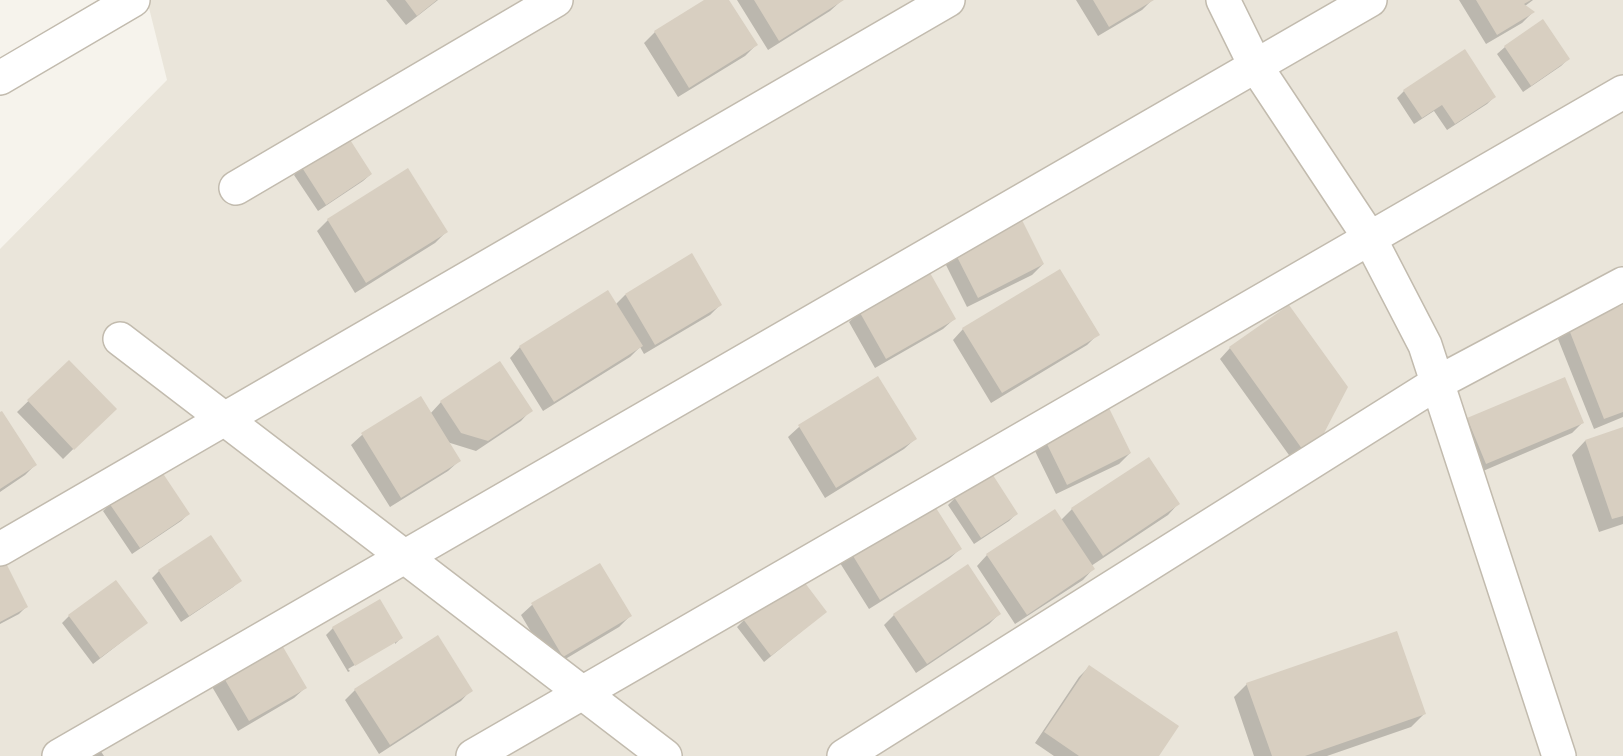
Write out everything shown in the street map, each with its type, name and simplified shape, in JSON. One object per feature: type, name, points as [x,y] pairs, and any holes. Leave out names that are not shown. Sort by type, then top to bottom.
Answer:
[{"type":"street","points":[[0,78],[133,0]]},
{"type":"street","points":[[236,188],[556,0]]},
{"type":"street","points":[[0,549],[948,0]]},
{"type":"street","points":[[1223,0],[1255,65],[1369,237],[1425,345],[1559,756]]},
{"type":"street","points":[[59,756],[1370,0]]},
{"type":"street","points":[[473,756],[1623,92]]},
{"type":"street","points":[[844,756],[1437,383],[1623,284]]},
{"type":"street","points":[[120,339],[665,756]]},
{"type":"shaded area","points":[[147,0],[1623,0],[1623,756],[0,756],[0,249],[167,80]]},
{"type":"building","points":[[405,0],[437,0],[417,16]]},
{"type":"building","points":[[704,0],[729,0],[758,45],[689,88],[654,31]]},
{"type":"building","points":[[754,0],[844,0],[779,41]]},
{"type":"building","points":[[1093,0],[1154,0],[1109,27]]},
{"type":"building","points":[[1476,0],[1531,0],[1524,4],[1535,12],[1497,35]]},
{"type":"building","points":[[1543,19],[1570,59],[1531,86],[1504,46]]},
{"type":"building","points":[[1465,49],[1496,97],[1455,124],[1442,105],[1422,118],[1403,90]]},
{"type":"building","points":[[347,135],[372,174],[326,205],[301,166]]},
{"type":"building","points":[[408,168],[448,232],[366,283],[327,219]]},
{"type":"building","points":[[1022,220],[1044,264],[978,298],[955,253]]},
{"type":"building","points":[[692,253],[722,305],[655,345],[625,294]]},
{"type":"building","points":[[1060,269],[1100,335],[1002,393],[962,328]]},
{"type":"building","points":[[929,271],[956,319],[886,359],[859,311]]},
{"type":"building","points":[[608,290],[643,346],[554,402],[519,346]]},
{"type":"building","points":[[1289,305],[1348,387],[1310,460],[1229,347]]},
{"type":"building","points":[[1623,305],[1623,412],[1604,419],[1568,327]]},
{"type":"building","points":[[69,360],[117,409],[74,450],[27,400]]},
{"type":"building","points":[[500,361],[533,411],[488,441],[461,433],[440,401]]},
{"type":"building","points":[[878,376],[917,439],[836,488],[798,425]]},
{"type":"building","points":[[1565,377],[1584,423],[1486,464],[1467,418]]},
{"type":"building","points":[[421,396],[461,461],[401,498],[361,433]]},
{"type":"building","points":[[1108,406],[1131,453],[1067,485],[1044,438]]},
{"type":"building","points":[[2,411],[37,465],[0,489],[0,412]]},
{"type":"building","points":[[1623,427],[1623,516],[1612,519],[1585,440]]},
{"type":"building","points":[[1149,457],[1180,504],[1103,556],[1071,508]]},
{"type":"building","points":[[160,469],[190,514],[140,548],[109,503]]},
{"type":"building","points":[[991,472],[1018,514],[981,538],[954,497]]},
{"type":"building","points":[[931,500],[962,549],[880,600],[850,551]]},
{"type":"building","points":[[1055,509],[1095,569],[1027,615],[986,554]]},
{"type":"building","points":[[211,535],[242,581],[189,616],[158,570]]},
{"type":"building","points":[[6,563],[28,607],[0,622],[0,566]]},
{"type":"building","points":[[600,563],[632,616],[563,657],[531,603]]},
{"type":"building","points":[[968,564],[1001,614],[927,664],[893,614]]},
{"type":"building","points":[[799,575],[827,612],[771,656],[743,619]]},
{"type":"building","points":[[116,580],[148,623],[100,658],[68,615]]},
{"type":"building","points":[[380,599],[403,638],[355,666],[332,627]]},
{"type":"building","points":[[1397,631],[1426,714],[1305,756],[1272,756],[1246,683]]},
{"type":"building","points":[[438,635],[473,691],[390,745],[354,689]]},
{"type":"building","points":[[279,640],[307,688],[249,721],[221,673]]},
{"type":"building","points":[[1089,665],[1179,726],[1159,756],[1079,756],[1044,732]]}]
